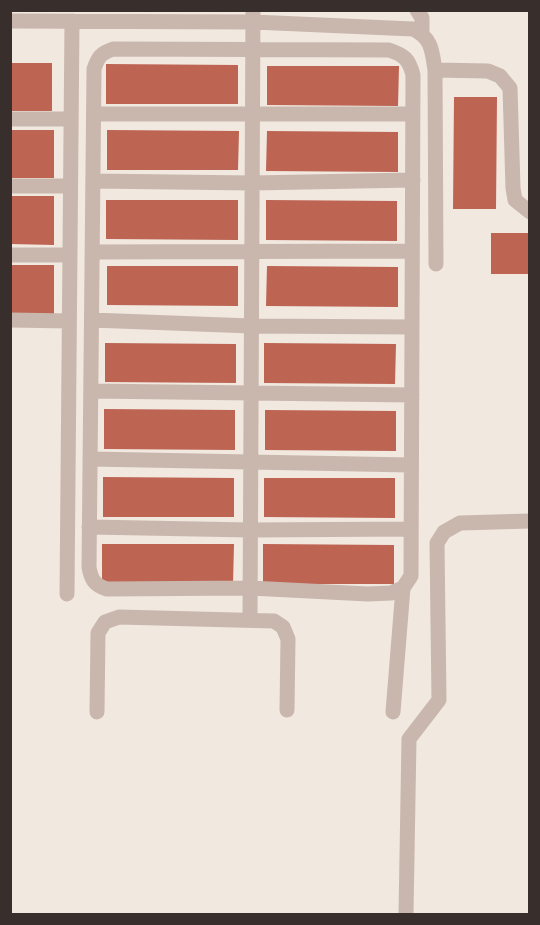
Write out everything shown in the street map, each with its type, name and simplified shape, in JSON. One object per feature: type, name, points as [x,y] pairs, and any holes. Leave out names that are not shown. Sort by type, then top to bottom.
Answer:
[{"type":"lane","points":[[417,10],[422,18],[422,34]]},
{"type":"lane","points":[[250,619],[253,16]]},
{"type":"lane","points":[[10,21],[253,16],[413,29],[422,34],[430,45],[435,70],[436,264]]},
{"type":"lane","points":[[66,594],[72,21]]},
{"type":"lane","points":[[393,712],[403,588],[411,576],[413,75],[410,61],[401,54],[388,50],[113,49],[102,52],[94,69],[89,527],[89,567],[92,579],[98,587],[107,589],[250,588],[368,594],[391,593],[403,588]]},
{"type":"lane","points":[[435,70],[488,71],[500,76],[510,88],[513,188],[515,200],[530,212]]},
{"type":"lane","points":[[94,114],[413,114]]},
{"type":"lane","points":[[10,119],[71,119]]},
{"type":"lane","points":[[93,181],[252,183],[413,180]]},
{"type":"lane","points":[[10,186],[70,186]]},
{"type":"lane","points":[[92,252],[412,251]]},
{"type":"lane","points":[[10,255],[70,255]]},
{"type":"lane","points":[[10,320],[69,321]]},
{"type":"lane","points":[[92,320],[251,326],[412,327]]},
{"type":"lane","points":[[91,391],[412,395]]},
{"type":"lane","points":[[90,459],[411,465]]},
{"type":"lane","points":[[406,915],[409,739],[439,700],[437,543],[444,531],[460,523],[530,521]]},
{"type":"lane","points":[[89,527],[250,530],[411,529]]},
{"type":"lane","points":[[97,712],[98,633],[105,622],[119,617],[274,621],[283,627],[288,639],[287,710]]},
{"type":"building","points":[[10,63],[52,63],[52,111],[10,111]]},
{"type":"building","points":[[106,64],[238,65],[238,104],[106,104]]},
{"type":"building","points":[[267,66],[399,66],[398,106],[267,105]]},
{"type":"building","points":[[454,97],[497,97],[496,209],[453,209]]},
{"type":"building","points":[[10,130],[54,130],[54,178],[10,178]]},
{"type":"building","points":[[107,130],[239,131],[238,170],[107,170]]},
{"type":"building","points":[[267,131],[398,132],[398,172],[266,171]]},
{"type":"building","points":[[10,196],[54,196],[54,245],[10,244]]},
{"type":"building","points":[[106,200],[238,200],[238,240],[106,239]]},
{"type":"building","points":[[266,200],[397,201],[397,241],[266,240]]},
{"type":"building","points":[[491,233],[530,233],[530,274],[491,274]]},
{"type":"building","points":[[10,265],[54,265],[54,314],[10,313]]},
{"type":"building","points":[[107,266],[238,266],[238,306],[107,305]]},
{"type":"building","points":[[267,266],[398,267],[398,307],[266,306]]},
{"type":"building","points":[[105,343],[236,344],[236,383],[105,382]]},
{"type":"building","points":[[264,343],[396,344],[395,384],[264,383]]},
{"type":"building","points":[[104,409],[235,410],[235,450],[104,449]]},
{"type":"building","points":[[265,410],[396,411],[396,451],[265,450]]},
{"type":"building","points":[[103,477],[234,478],[234,517],[103,517]]},
{"type":"building","points":[[264,478],[395,478],[395,518],[264,517]]},
{"type":"building","points":[[102,544],[234,544],[233,584],[102,583]]},
{"type":"building","points":[[263,544],[394,545],[394,584],[263,584]]}]
